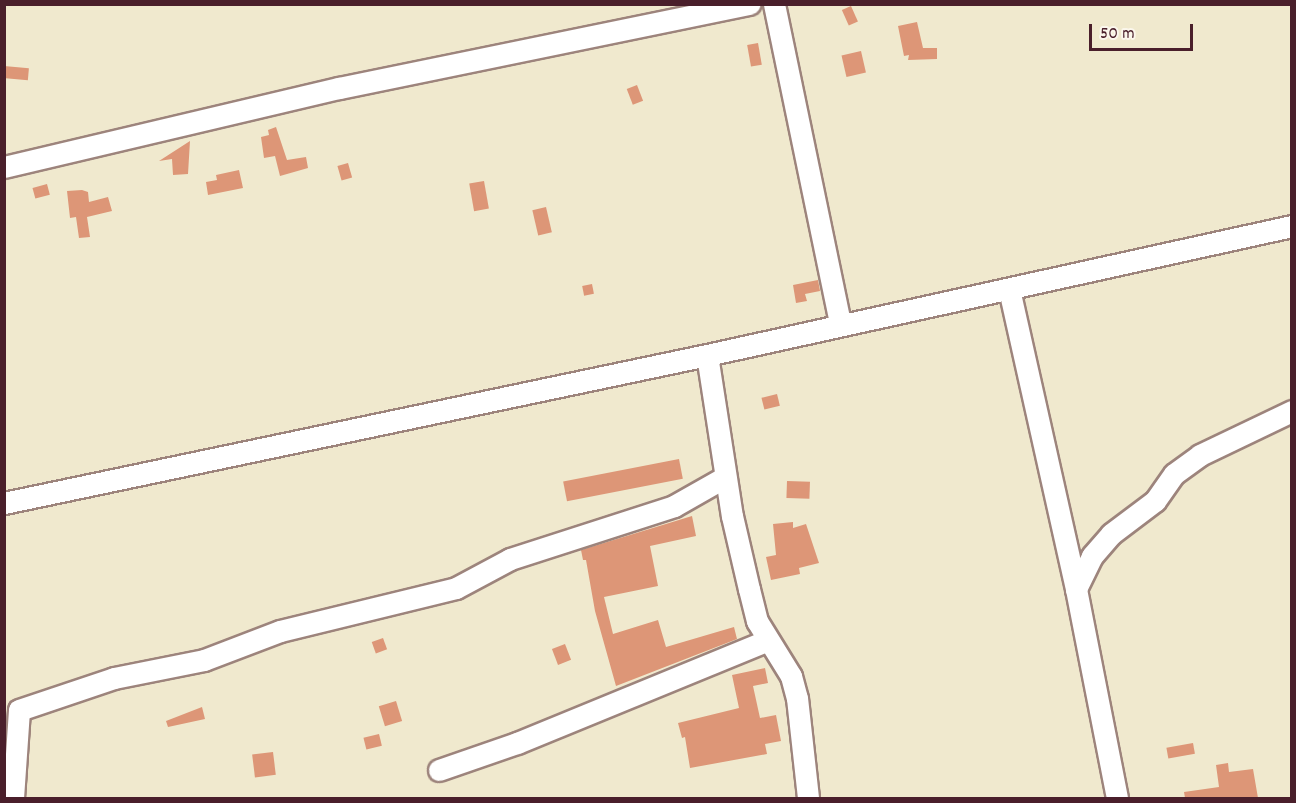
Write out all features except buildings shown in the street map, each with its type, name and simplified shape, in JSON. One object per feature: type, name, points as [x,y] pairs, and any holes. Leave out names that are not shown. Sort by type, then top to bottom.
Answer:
[{"type":"street","points":[[4,167],[339,88],[750,4]]},
{"type":"street","points":[[774,4],[840,323]]},
{"type":"street","points":[[4,503],[707,355],[840,323],[1009,289],[1292,226]]},
{"type":"street","points":[[1009,289],[1076,589],[1117,798]]},
{"type":"street","points":[[707,355],[725,477],[749,589],[768,640],[791,676],[797,698],[808,798]]},
{"type":"street","points":[[1076,589],[1092,556],[1111,534],[1155,501],[1174,474],[1200,455],[1292,411]]},
{"type":"street","points":[[14,798],[19,710],[114,678],[204,660],[280,631],[456,588],[510,559],[674,506],[725,477]]},
{"type":"street","points":[[440,770],[516,743],[768,640]]}]
